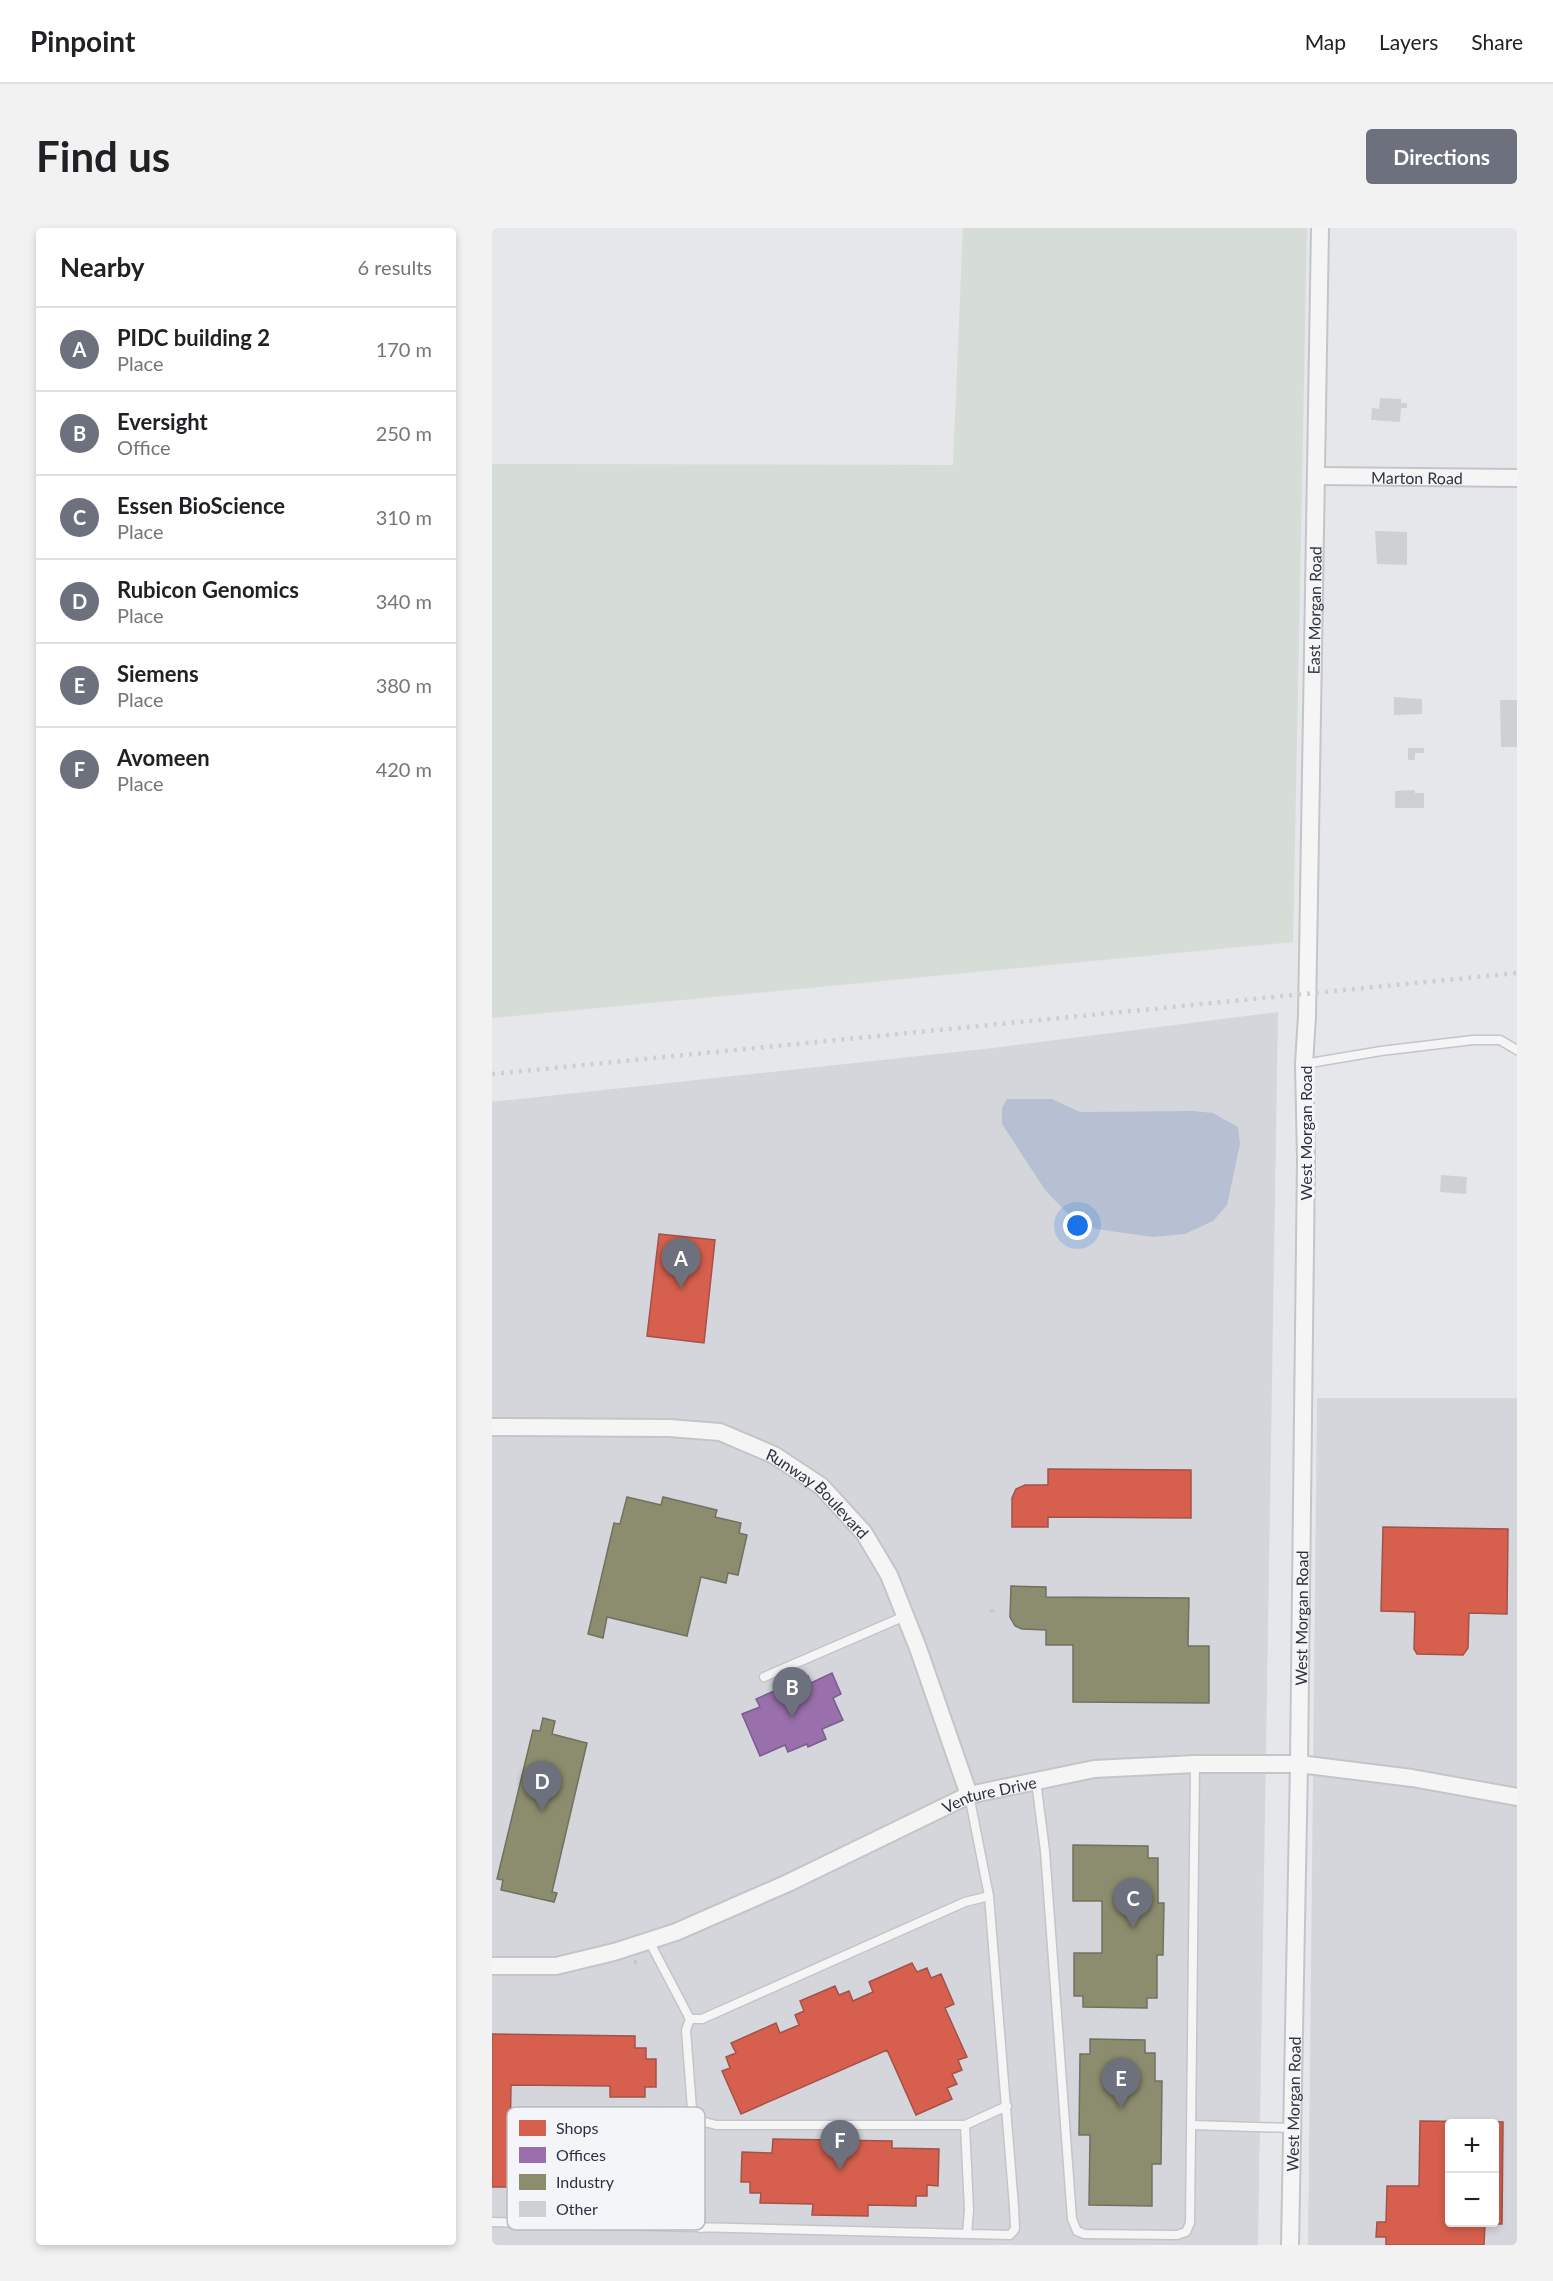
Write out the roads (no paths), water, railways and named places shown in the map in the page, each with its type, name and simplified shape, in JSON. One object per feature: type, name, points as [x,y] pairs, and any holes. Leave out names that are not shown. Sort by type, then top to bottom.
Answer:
[{"type":"street","name":"East Morgan Road","points":[[1307,992],[1320,228]]},
{"type":"street","name":"Marton Road","points":[[1317,476],[1517,478]]},
{"type":"street","name":"West Morgan Road","points":[[1290,2245],[1299,1764],[1306,1159],[1304,1064],[1307,992]]},
{"type":"street","name":"Runway Boulevard","points":[[492,1427],[669,1428],[714,1432],[774,1455],[822,1486],[864,1533],[890,1575],[969,1795]]},
{"type":"street","name":"Venture Drive","points":[[492,1966],[556,1966],[649,1941],[676,1932],[788,1883],[969,1795],[1094,1769],[1195,1764],[1299,1764],[1412,1778],[1517,1797]]},
{"type":"lane","points":[[1304,1064],[1381,1051],[1473,1040],[1500,1040],[1517,1050]]},
{"type":"lane","points":[[764,1677],[905,1616]]},
{"type":"lane","points":[[1036,1780],[1045,1856],[1072,2219],[1077,2231],[1084,2234],[1177,2235],[1186,2232],[1190,2223],[1195,1764]]},
{"type":"lane","points":[[705,2228],[1010,2235],[1015,2229],[989,1896],[969,1795]]},
{"type":"lane","points":[[690,2019],[702,2019],[964,1902],[989,1896]]},
{"type":"lane","points":[[649,1941],[690,2019],[686,2030],[691,2107]]},
{"type":"lane","points":[[705,2123],[716,2125],[965,2125],[1007,2106]]},
{"type":"lane","points":[[965,2125],[969,2210],[967,2234]]},
{"type":"lane","points":[[1191,2126],[1293,2128]]},
{"type":"lane","points":[[492,2222],[507,2222]]},
{"type":"water","points":[[1007,1099],[1052,1099],[1080,1112],[1193,1111],[1213,1113],[1238,1127],[1240,1144],[1227,1205],[1213,1221],[1185,1234],[1153,1237],[1096,1229],[1072,1218],[1045,1190],[1002,1124],[1002,1108]]},
{"type":"railway","points":[[492,1074],[1517,973]]},
{"type":"place","name":"PIDC building 2","points":[[681,1288]]},
{"type":"place","name":"Eversight","points":[[792,1717]]},
{"type":"place","name":"Rubicon Genomics","points":[[542,1811]]},
{"type":"place","name":"Essen BioScience","points":[[1133,1928]]},
{"type":"place","name":"Siemens","points":[[1121,2108]]},
{"type":"place","name":"Avomeen","points":[[840,2170]]}]
